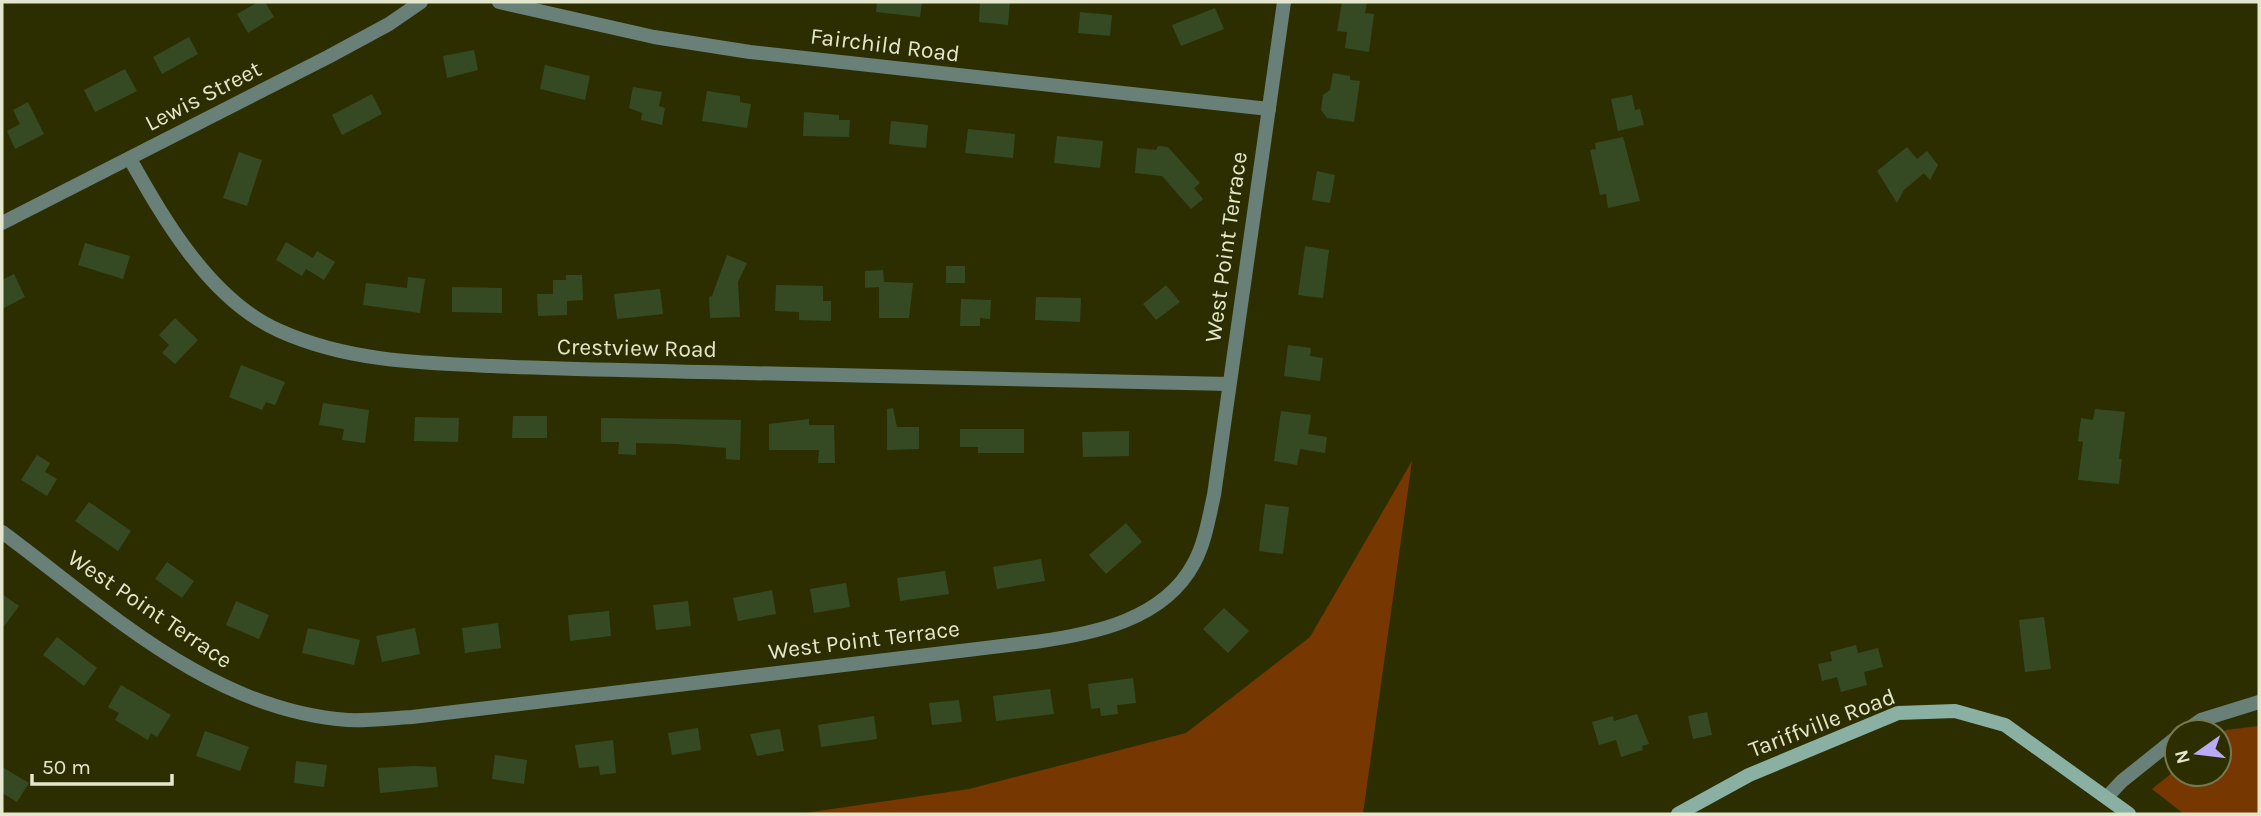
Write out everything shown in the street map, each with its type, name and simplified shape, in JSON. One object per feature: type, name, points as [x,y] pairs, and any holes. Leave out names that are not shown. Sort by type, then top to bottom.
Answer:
[{"type":"main road","name":"Tariffville Road","points":[[1678,814],[1749,775],[1898,713],[1955,711],[2005,725],[2129,814]]},
{"type":"street","name":"Lewis Street","points":[[2,223],[389,24],[421,2]]},
{"type":"street","name":"Fairchild Road","points":[[499,2],[654,37],[750,52],[1269,109]]},
{"type":"street","name":"West Point Terrace","points":[[2,532],[95,603],[191,669],[225,688],[310,714],[349,720],[412,717],[811,670],[1080,636],[1117,625],[1148,610],[1172,590],[1194,564],[1202,540],[1214,495],[1284,2]]},
{"type":"street","name":"Crestview Road","points":[[130,159],[168,226],[205,272],[235,301],[277,330],[318,346],[368,358],[555,369],[1229,384]]},
{"type":"street","points":[[2207,718],[2259,702]]},
{"type":"street","points":[[2107,797],[2122,781],[2163,748]]},
{"type":"shaded area","points":[[1412,461],[1363,814],[798,814],[969,789],[1186,733],[1310,637]]},
{"type":"shaded area","points":[[2259,726],[2259,814],[2184,814],[2152,789],[2163,780],[2163,788],[2233,788],[2233,729]]},
{"type":"building","points":[[258,2],[265,2],[274,17],[248,33],[237,14]]},
{"type":"building","points":[[877,2],[922,2],[920,17],[876,12]]},
{"type":"building","points":[[980,2],[1010,2],[1008,25],[979,22]]},
{"type":"building","points":[[1342,2],[1367,2],[1365,13],[1374,14],[1369,52],[1345,48],[1347,32],[1337,31]]},
{"type":"building","points":[[1215,8],[1224,29],[1181,46],[1172,25]]},
{"type":"building","points":[[1080,12],[1112,15],[1110,36],[1078,33]]},
{"type":"building","points":[[189,37],[198,54],[162,74],[153,57]]},
{"type":"building","points":[[474,50],[478,70],[447,78],[443,56]]},
{"type":"building","points":[[545,65],[590,76],[585,100],[540,89]]},
{"type":"building","points":[[125,69],[137,91],[95,112],[84,90]]},
{"type":"building","points":[[1333,73],[1360,81],[1354,122],[1327,118],[1321,110],[1323,95],[1330,90]]},
{"type":"building","points":[[633,87],[662,92],[659,106],[665,108],[662,125],[641,120],[642,113],[629,108]]},
{"type":"building","points":[[707,91],[740,96],[740,102],[751,104],[747,128],[702,121]]},
{"type":"building","points":[[372,94],[382,114],[342,135],[332,115]]},
{"type":"building","points":[[1632,95],[1635,110],[1640,109],[1644,125],[1618,131],[1611,99]]},
{"type":"building","points":[[28,102],[44,134],[15,149],[7,131],[20,124],[13,110]]},
{"type":"building","points":[[804,112],[839,115],[839,120],[850,120],[849,137],[803,136]]},
{"type":"building","points":[[891,121],[928,125],[926,148],[889,144]]},
{"type":"building","points":[[968,129],[1015,134],[1013,158],[965,153]]},
{"type":"building","points":[[1057,136],[1103,141],[1100,168],[1054,163]]},
{"type":"building","points":[[1623,137],[1640,201],[1608,208],[1606,194],[1600,195],[1590,150],[1596,149],[1595,143]]},
{"type":"building","points":[[1158,146],[1168,147],[1200,183],[1194,188],[1203,199],[1191,209],[1162,176],[1135,173],[1137,148],[1156,150]]},
{"type":"building","points":[[1907,147],[1917,159],[1927,151],[1938,165],[1930,180],[1924,173],[1904,190],[1897,203],[1877,171]]},
{"type":"building","points":[[239,152],[262,160],[247,206],[223,198]]},
{"type":"building","points":[[1317,171],[1335,175],[1330,203],[1312,200]]},
{"type":"building","points":[[286,242],[313,258],[317,251],[335,262],[324,280],[306,269],[302,276],[276,260]]},
{"type":"building","points":[[85,243],[130,256],[123,279],[78,265]]},
{"type":"building","points":[[1305,246],[1329,250],[1323,298],[1298,295]]},
{"type":"building","points":[[727,255],[747,263],[738,282],[740,317],[710,318],[709,297],[712,296]]},
{"type":"building","points":[[946,266],[965,266],[965,283],[946,283]]},
{"type":"building","points":[[883,270],[884,282],[913,283],[909,318],[879,318],[879,287],[865,288],[865,271]]},
{"type":"building","points":[[14,274],[25,297],[2,309],[2,280]]},
{"type":"building","points":[[566,275],[582,275],[583,300],[567,301],[567,315],[538,316],[537,294],[553,294],[553,280],[566,280]]},
{"type":"building","points":[[408,277],[425,279],[420,313],[363,305],[366,283],[407,288]]},
{"type":"building","points":[[776,285],[823,286],[823,301],[831,301],[831,321],[799,320],[799,312],[775,311]]},
{"type":"building","points":[[1166,285],[1180,302],[1156,320],[1143,304]]},
{"type":"building","points":[[452,287],[502,288],[502,313],[452,312]]},
{"type":"building","points":[[660,289],[663,314],[617,319],[614,294]]},
{"type":"building","points":[[1036,297],[1081,298],[1080,322],[1035,320]]},
{"type":"building","points":[[961,299],[991,300],[990,319],[980,318],[980,326],[960,326]]},
{"type":"building","points":[[175,318],[198,340],[175,364],[162,353],[169,345],[159,335]]},
{"type":"building","points":[[1288,345],[1311,348],[1310,356],[1323,358],[1320,381],[1284,376]]},
{"type":"building","points":[[241,365],[285,382],[275,405],[266,402],[262,410],[229,397]]},
{"type":"building","points":[[323,403],[369,410],[365,443],[342,440],[344,429],[319,425]]},
{"type":"building","points":[[893,408],[897,427],[919,427],[919,449],[887,450],[887,409]]},
{"type":"building","points":[[2095,409],[2125,412],[2119,484],[2078,480],[2083,442],[2078,441],[2081,418],[2093,420]]},
{"type":"building","points":[[1281,411],[1311,415],[1308,434],[1327,437],[1325,453],[1300,449],[1297,465],[1274,461]]},
{"type":"building","points":[[513,416],[547,416],[547,438],[512,438]]},
{"type":"building","points":[[415,417],[459,418],[458,442],[414,441]]},
{"type":"building","points":[[601,418],[741,420],[740,460],[726,459],[726,448],[676,444],[636,443],[636,455],[618,454],[619,442],[601,442]]},
{"type":"building","points":[[809,419],[809,425],[834,425],[835,463],[818,463],[819,450],[769,450],[769,424]]},
{"type":"building","points":[[960,429],[1024,429],[1024,453],[978,453],[978,447],[960,447]]},
{"type":"building","points":[[1129,431],[1129,456],[1083,457],[1082,432]]},
{"type":"building","points":[[37,455],[50,463],[45,472],[57,479],[47,496],[21,480]]},
{"type":"building","points":[[89,502],[131,531],[118,551],[75,521]]},
{"type":"building","points":[[1265,504],[1289,507],[1283,554],[1259,551]]},
{"type":"building","points":[[1126,523],[1142,542],[1106,574],[1089,555]]},
{"type":"building","points":[[1041,559],[1045,581],[997,589],[993,567]]},
{"type":"building","points":[[167,562],[194,581],[182,598],[155,579]]},
{"type":"building","points":[[945,571],[949,594],[900,601],[897,578]]},
{"type":"building","points":[[846,583],[850,607],[814,613],[810,589]]},
{"type":"building","points":[[772,590],[776,614],[738,621],[733,598]]},
{"type":"building","points":[[2,594],[19,606],[2,629]]},
{"type":"building","points":[[236,601],[269,615],[259,639],[226,625]]},
{"type":"building","points":[[688,601],[691,626],[656,630],[653,605]]},
{"type":"building","points":[[1224,608],[1249,631],[1228,653],[1203,629]]},
{"type":"building","points":[[609,611],[611,636],[570,641],[568,615]]},
{"type":"building","points":[[2044,617],[2051,669],[2025,672],[2019,620]]},
{"type":"building","points":[[498,623],[501,648],[465,653],[462,628]]},
{"type":"building","points":[[308,628],[360,640],[354,665],[302,653]]},
{"type":"building","points":[[415,628],[420,654],[382,662],[376,636]]},
{"type":"building","points":[[57,637],[97,668],[84,686],[43,655]]},
{"type":"building","points":[[1856,645],[1858,653],[1878,648],[1883,667],[1864,672],[1867,685],[1841,692],[1837,677],[1822,681],[1818,664],[1832,661],[1830,652]]},
{"type":"building","points":[[1133,678],[1136,703],[1117,705],[1118,714],[1101,716],[1100,708],[1091,709],[1088,684]]},
{"type":"building","points":[[121,685],[171,715],[157,737],[151,733],[148,740],[115,720],[119,713],[108,707]]},
{"type":"building","points":[[1050,689],[1054,714],[996,721],[993,696]]},
{"type":"building","points":[[959,700],[962,722],[932,725],[929,703]]},
{"type":"building","points":[[1707,712],[1712,735],[1693,739],[1688,716]]},
{"type":"building","points":[[1637,714],[1649,744],[1642,746],[1643,750],[1621,757],[1616,740],[1599,745],[1592,722],[1613,716],[1614,721]]},
{"type":"building","points":[[874,716],[877,739],[821,747],[818,725]]},
{"type":"building","points":[[698,728],[701,750],[672,755],[668,733]]},
{"type":"building","points":[[780,729],[784,751],[757,756],[750,734]]},
{"type":"building","points":[[205,731],[249,747],[240,771],[196,756]]},
{"type":"building","points":[[613,740],[616,773],[600,775],[599,766],[579,768],[575,745]]},
{"type":"building","points":[[495,755],[527,760],[524,784],[492,779]]},
{"type":"building","points":[[296,761],[327,765],[324,787],[294,783]]},
{"type":"building","points":[[2,767],[29,783],[17,802],[2,793]]},
{"type":"building","points":[[436,767],[438,787],[380,793],[378,768]]}]
